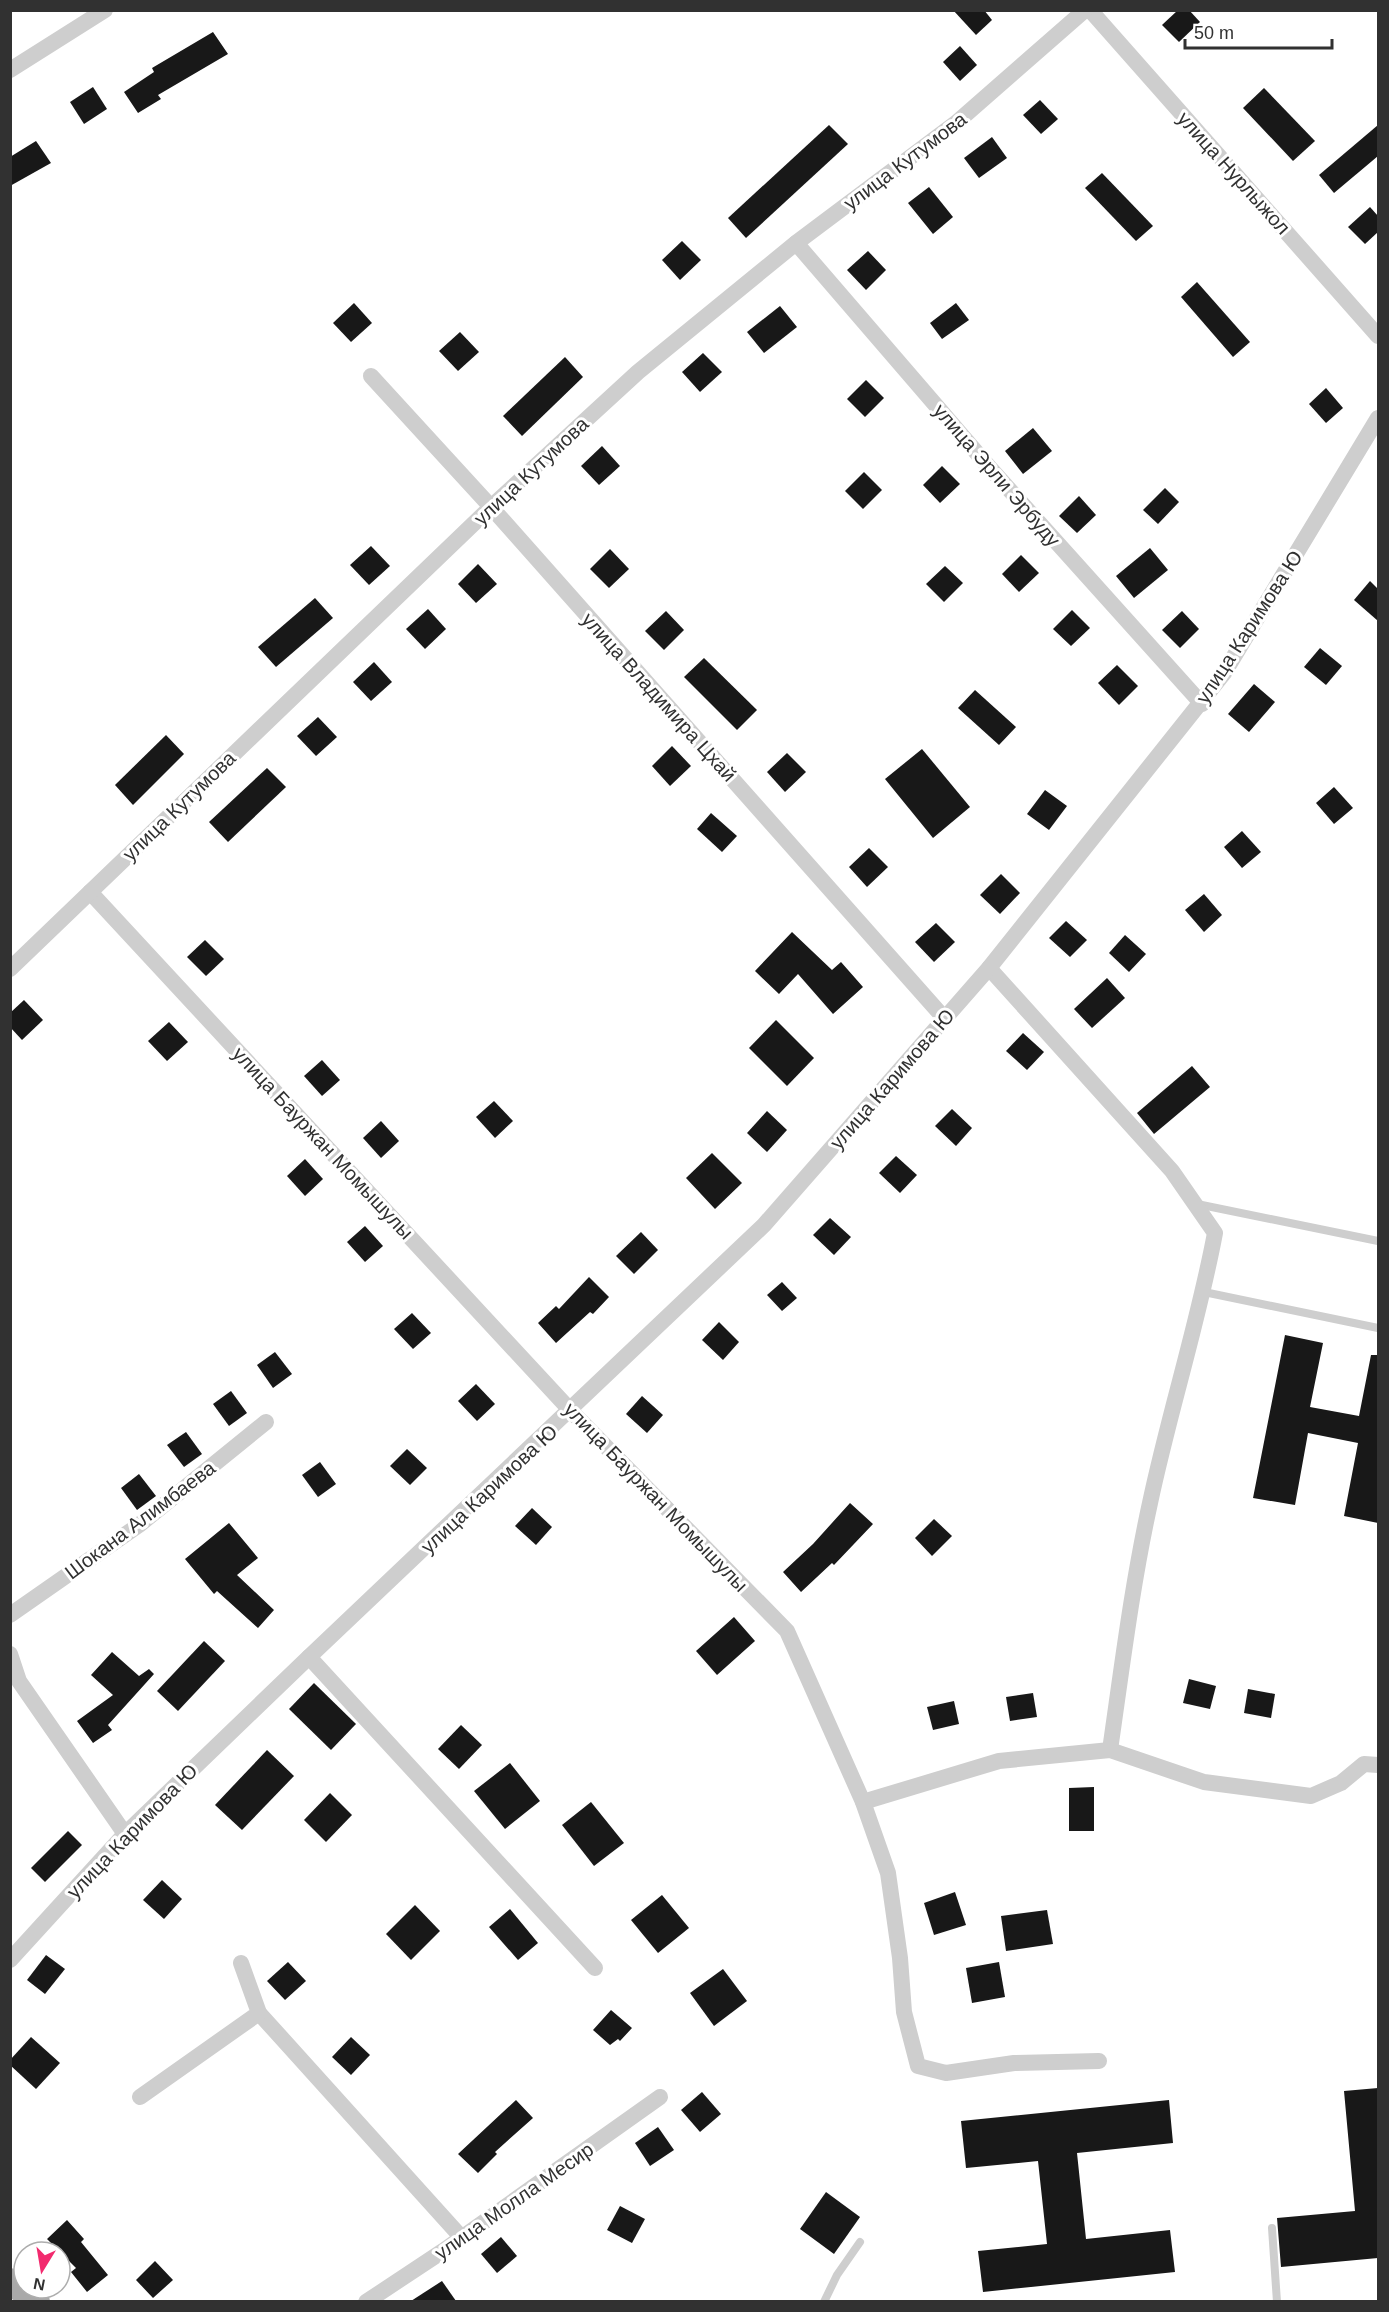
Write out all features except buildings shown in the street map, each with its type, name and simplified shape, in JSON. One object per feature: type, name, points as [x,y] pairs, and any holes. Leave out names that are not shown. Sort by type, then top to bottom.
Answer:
[{"type":"main road","points":[[10,2281],[37,2301]]},
{"type":"street","points":[[10,70],[105,10]]},
{"type":"street","name":"улица Кутумова","points":[[11,969],[491,507],[639,372],[796,243],[956,123],[1088,10]]},
{"type":"street","name":"улица Нурлыжол","points":[[1088,10],[1378,336]]},
{"type":"street","name":"улица Эрли Эрбуду","points":[[796,243],[989,467],[1202,704]]},
{"type":"street","name":"улица Владимира Цхай","points":[[371,376],[491,507],[945,1019]]},
{"type":"street","name":"улица Каримова Ю","points":[[10,1960],[125,1834],[764,1225],[989,968],[1202,704],[1224,673],[1378,418]]},
{"type":"street","name":"улица Бауржан Момышулы","points":[[90,892],[571,1411],[787,1631],[863,1802],[888,1873],[900,1958],[904,2012],[918,2066],[946,2073],[1014,2063],[1099,2061]]},
{"type":"street","points":[[989,968],[1172,1171],[1215,1233],[1204,1292],[1150,1500],[1136,1569],[1110,1750]]},
{"type":"street","name":"Шокана Алимбаева","points":[[10,1615],[139,1525],[266,1422]]},
{"type":"street","points":[[10,1654],[19,1681],[125,1834]]},
{"type":"street","points":[[309,1657],[595,1968]]},
{"type":"street","points":[[863,1802],[999,1761],[1110,1750],[1204,1782],[1311,1796],[1341,1783],[1364,1764],[1378,1765]]},
{"type":"street","points":[[241,1963],[259,2013],[462,2238]]},
{"type":"street","points":[[140,2097],[259,2013]]},
{"type":"street","name":"улица Молла Месир","points":[[366,2301],[462,2238],[660,2097]]},
{"type":"lane","points":[[1197,1204],[1378,1241]]},
{"type":"lane","points":[[1204,1292],[1378,1328]]},
{"type":"lane","points":[[1272,2228],[1277,2301]]},
{"type":"lane","points":[[824,2301],[837,2275],[860,2242]]}]
